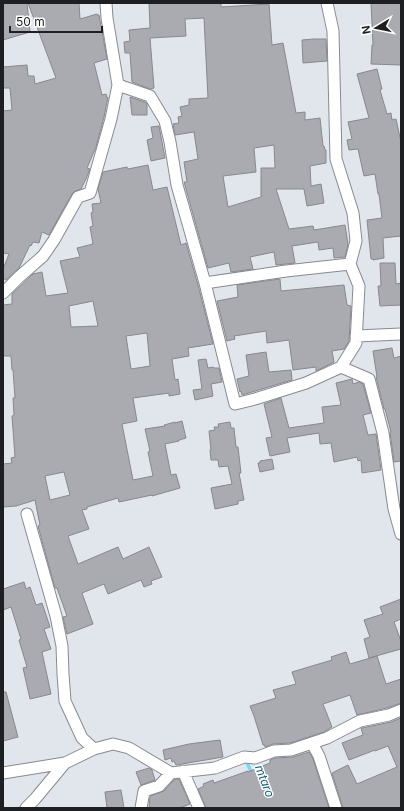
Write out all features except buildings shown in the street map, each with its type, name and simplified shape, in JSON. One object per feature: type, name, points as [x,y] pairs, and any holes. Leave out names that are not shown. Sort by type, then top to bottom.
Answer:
[{"type":"street","points":[[3,293],[18,277],[43,256],[54,240],[78,197],[90,193],[111,119],[118,85],[106,3]]},
{"type":"street","points":[[118,85],[150,96],[165,121],[178,185],[205,283],[235,404],[306,383],[341,367],[356,343],[359,286],[350,264],[356,241],[352,213],[336,159],[333,31],[327,3]]},
{"type":"street","points":[[205,283],[286,271],[350,264]]},
{"type":"street","points":[[356,336],[401,334]]},
{"type":"street","points":[[341,367],[369,379],[383,433],[394,509],[401,534]]},
{"type":"street","points":[[27,514],[56,616],[62,646],[65,701],[82,738],[94,749]]},
{"type":"street","points":[[3,773],[65,763],[94,749],[113,744],[129,748],[171,773],[216,768],[244,757],[255,758],[274,750],[291,750],[327,738],[360,721],[389,715],[401,710]]},
{"type":"street","points":[[312,743],[319,756],[336,808]]},
{"type":"street","points":[[26,808],[65,763]]},
{"type":"street","points":[[183,772],[199,808]]},
{"type":"street","points":[[141,808],[144,791],[159,786],[171,773]]},
{"type":"waterway","name":"mtaro","points":[[246,760],[252,774]]}]
